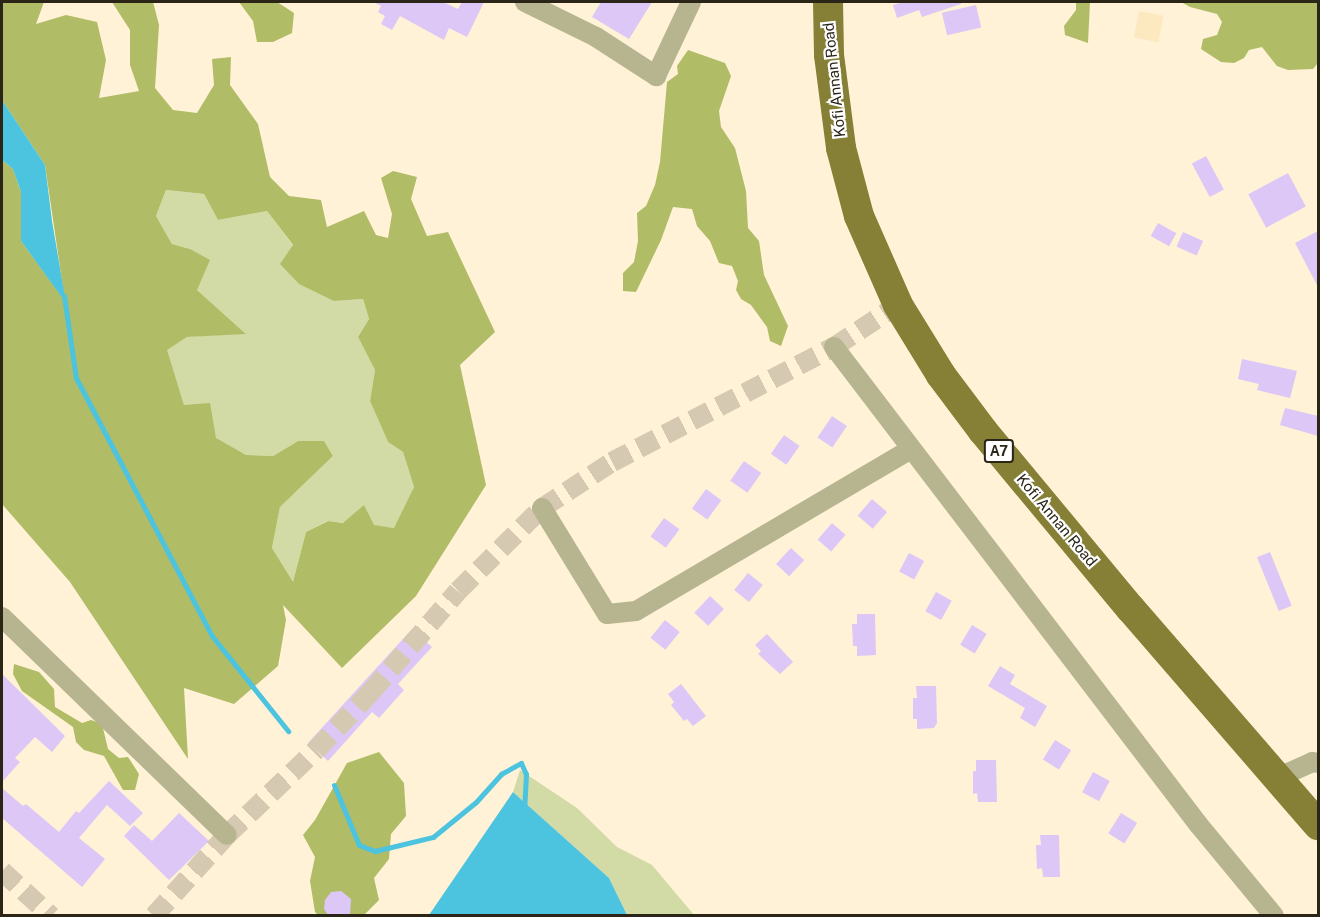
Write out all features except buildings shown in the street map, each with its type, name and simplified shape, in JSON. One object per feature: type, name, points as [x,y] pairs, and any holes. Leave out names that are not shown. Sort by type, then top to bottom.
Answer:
[{"type":"main road","name":"Kofi Annan Road","points":[[828,2],[830,67],[841,148],[859,216],[898,305],[941,375],[983,431],[1131,609],[1280,777],[1318,825]]},
{"type":"street","points":[[525,2],[596,38],[656,76],[691,2]]},
{"type":"street","points":[[834,346],[1198,824],[1274,915]]},
{"type":"street","points":[[542,508],[607,614],[636,611],[911,449]]},
{"type":"street","points":[[2,617],[227,835]]},
{"type":"street","points":[[1280,777],[1312,762],[1318,763]]},
{"type":"shaded area","points":[[1139,11],[1164,16],[1158,42],[1134,38]]},
{"type":"green space","points":[[2,2],[44,2],[36,24],[66,15],[97,22],[106,60],[99,98],[139,91],[130,65],[130,30],[112,2],[153,2],[159,25],[155,88],[173,110],[197,113],[214,85],[212,59],[231,57],[230,85],[258,124],[270,177],[289,196],[321,200],[327,227],[364,211],[376,235],[388,238],[392,214],[381,178],[393,171],[417,177],[411,199],[427,236],[448,232],[495,332],[460,365],[486,485],[416,596],[342,668],[283,605],[286,620],[278,666],[234,704],[184,688],[188,759],[70,582],[2,504],[2,160],[13,169],[21,192],[21,241],[65,301],[45,165],[2,100]],"holes":[[[166,190],[204,194],[218,220],[267,211],[293,245],[280,264],[299,284],[334,301],[363,299],[369,319],[358,337],[375,370],[370,401],[388,442],[403,452],[414,487],[394,528],[374,525],[364,505],[343,523],[328,521],[306,532],[293,582],[272,548],[280,507],[333,456],[324,441],[298,441],[273,456],[246,455],[216,438],[210,403],[184,405],[167,350],[187,337],[246,334],[197,290],[210,260],[190,249],[172,244],[156,216]]]},
{"type":"green space","points":[[239,2],[277,2],[294,13],[292,33],[273,42],[257,42],[253,21]]},
{"type":"green space","points":[[1076,2],[1090,2],[1088,43],[1065,35],[1064,26],[1076,10]]},
{"type":"green space","points":[[1181,2],[1318,2],[1318,63],[1313,69],[1288,70],[1277,66],[1262,47],[1249,50],[1244,58],[1234,63],[1221,62],[1201,49],[1203,39],[1217,35],[1222,22],[1217,14],[1190,7]]},
{"type":"green space","points":[[688,50],[725,63],[731,76],[719,111],[721,127],[735,148],[746,191],[748,228],[759,241],[764,275],[788,326],[781,346],[770,341],[767,327],[751,305],[741,299],[736,290],[738,281],[732,266],[719,263],[710,241],[697,226],[692,209],[673,207],[661,240],[636,292],[623,291],[623,273],[634,262],[638,241],[637,213],[646,206],[655,185],[660,162],[667,82],[678,74],[677,66]]},
{"type":"green space","points":[[166,190],[204,194],[218,220],[267,211],[334,301],[363,299],[369,319],[358,337],[375,370],[370,401],[388,442],[403,452],[414,487],[395,528],[327,521],[306,532],[293,583],[272,548],[280,507],[333,456],[324,441],[298,441],[273,456],[246,455],[216,439],[184,405],[166,350],[187,337],[245,333],[197,290],[190,249],[172,244],[156,216]]},
{"type":"green space","points":[[14,664],[39,672],[54,689],[55,707],[82,723],[91,720],[102,724],[108,749],[119,758],[128,757],[139,774],[135,790],[123,790],[104,756],[84,750],[76,742],[73,727],[22,691],[13,674]]},
{"type":"green space","points":[[379,752],[404,783],[406,816],[391,834],[389,859],[374,878],[379,900],[364,915],[318,915],[315,912],[310,881],[315,857],[303,835],[315,820],[347,763]]},
{"type":"green space","points":[[520,770],[577,808],[617,847],[652,865],[694,915],[627,915],[609,878],[513,792]]},
{"type":"water","points":[[2,100],[45,165],[66,303],[21,241],[21,192],[13,169],[2,160]]},
{"type":"water","points":[[513,792],[609,878],[627,915],[429,915]]},
{"type":"waterway","points":[[64,296],[76,378],[212,636],[288,731]]},
{"type":"waterway","points":[[334,785],[359,845],[375,851],[433,837],[476,802],[501,774],[521,763],[526,774],[524,808]]},
{"type":"tunnel","points":[[154,916],[227,835],[316,750],[371,692],[458,591],[542,508],[612,462],[834,347],[898,305]]},
{"type":"tunnel","points":[[2,871],[51,916]]}]
